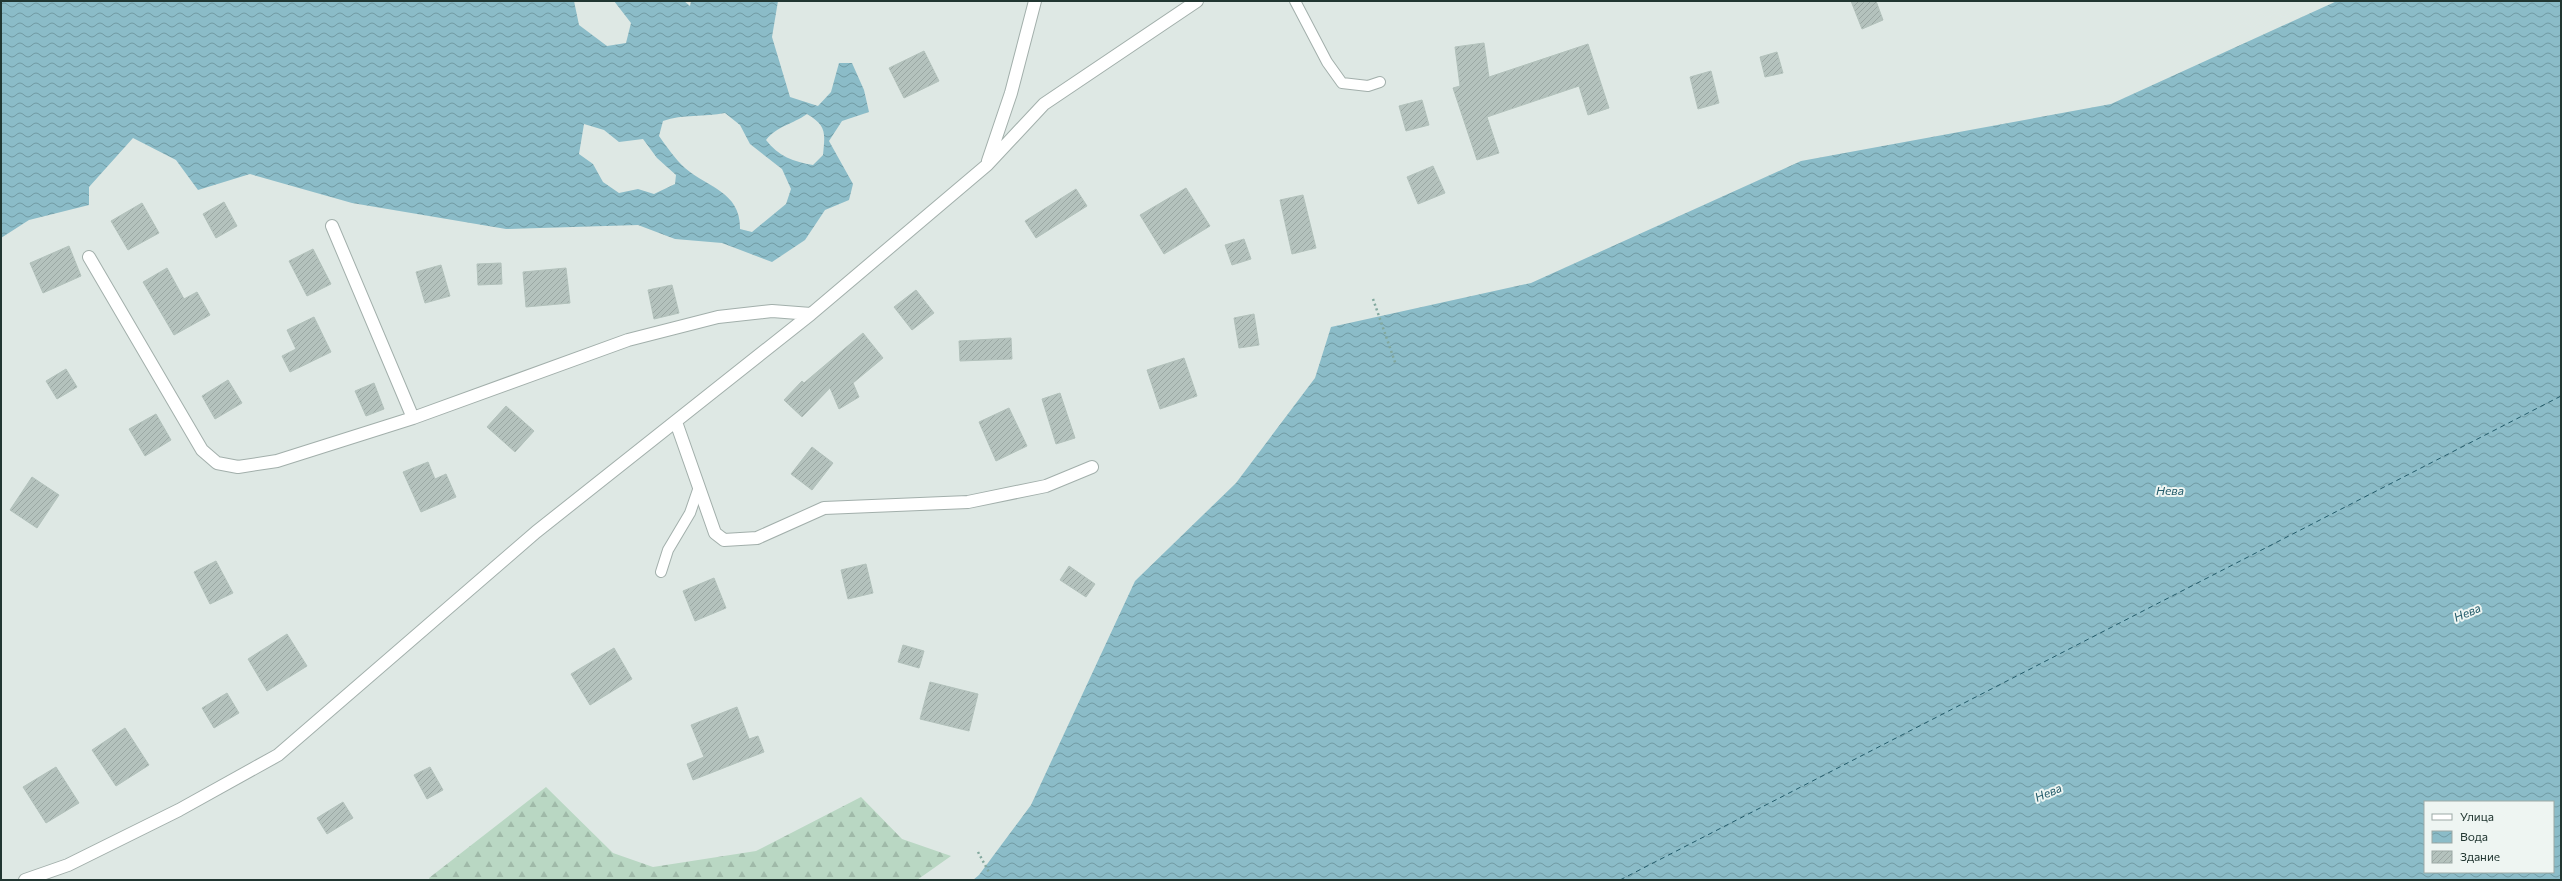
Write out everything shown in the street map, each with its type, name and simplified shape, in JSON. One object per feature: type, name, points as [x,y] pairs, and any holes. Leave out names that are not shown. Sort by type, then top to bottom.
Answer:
[{"type":"street","points":[[987,165],[1012,93],[1035,1]]},
{"type":"street","points":[[25,880],[68,865],[179,810],[278,755],[536,532],[811,314],[987,165],[1044,104],[1197,1]]},
{"type":"street","points":[[332,226],[413,418]]},
{"type":"street","points":[[89,257],[202,450],[217,463],[238,466],[277,461],[413,418],[628,340],[718,317],[772,312],[811,314]]},
{"type":"street","points":[[676,422],[715,533],[724,540],[757,538],[824,508],[968,502],[1046,486],[1092,467]]},
{"type":"lane","points":[[1295,1],[1327,62],[1342,83],[1368,86],[1380,82]]},
{"type":"lane","points":[[660,572],[668,550],[690,513],[699,487]]},
{"type":"path","points":[[1373,299],[1396,365]]},
{"type":"path","points":[[978,852],[990,874]]},
{"type":"green space","points":[[546,787],[613,853],[653,867],[756,851],[861,797],[902,839],[951,856],[917,880],[430,880],[429,878]]},
{"type":"water","points":[[1,1],[574,1],[579,25],[607,46],[626,43],[631,23],[614,1],[684,1],[690,6],[691,1],[778,1],[772,37],[790,97],[818,106],[831,92],[839,63],[852,63],[864,90],[869,112],[842,121],[829,141],[853,184],[849,200],[825,210],[805,240],[772,262],[722,243],[675,239],[638,225],[506,229],[352,203],[250,174],[198,190],[176,160],[133,138],[89,187],[89,205],[29,220],[1,238]],"holes":[[[725,113],[740,125],[750,144],[782,169],[791,189],[786,204],[752,232],[740,229],[739,217],[735,207],[729,199],[722,192],[685,168],[674,157],[659,136],[663,121],[678,117]],[[807,114],[818,122],[824,136],[823,155],[813,165],[793,160],[781,154],[766,140],[775,131]],[[584,124],[604,130],[619,142],[643,139],[657,158],[676,175],[675,184],[654,194],[638,189],[619,193],[603,182],[593,164],[579,154]]]},
{"type":"water","name":"Нева","points":[[2337,1],[2561,1],[2561,880],[973,880],[979,875],[1031,805],[1135,581],[1236,483],[1315,378],[1331,327],[1531,283],[1801,161],[2111,104]]},
{"type":"building","points":[[1851,1],[1876,1],[1883,20],[1862,29]]},
{"type":"building","points":[[1484,43],[1489,77],[1588,44],[1609,108],[1588,115],[1579,86],[1487,117],[1499,153],[1477,160],[1453,88],[1460,86],[1455,47]]},
{"type":"building","points":[[924,51],[939,81],[904,98],[889,68]]},
{"type":"building","points":[[1777,52],[1783,73],[1765,77],[1760,57]]},
{"type":"building","points":[[1711,71],[1719,103],[1698,109],[1690,77]]},
{"type":"building","points":[[1422,100],[1429,125],[1406,131],[1399,106]]},
{"type":"building","points":[[1433,166],[1445,193],[1418,204],[1407,177]]},
{"type":"building","points":[[1186,188],[1210,226],[1164,254],[1140,215]]},
{"type":"building","points":[[1076,189],[1087,206],[1036,238],[1025,221]]},
{"type":"building","points":[[1303,195],[1316,248],[1292,254],[1280,200]]},
{"type":"building","points":[[224,202],[237,226],[216,238],[203,214]]},
{"type":"building","points":[[142,203],[159,233],[128,250],[111,221]]},
{"type":"building","points":[[1244,239],[1251,259],[1232,265],[1225,245]]},
{"type":"building","points":[[69,246],[81,276],[43,293],[30,263]]},
{"type":"building","points":[[313,249],[331,284],[307,296],[289,261]]},
{"type":"building","points":[[501,263],[502,284],[478,285],[477,264]]},
{"type":"building","points":[[441,265],[450,296],[425,303],[416,272]]},
{"type":"building","points":[[167,268],[184,299],[197,292],[210,315],[174,335],[143,282]]},
{"type":"building","points":[[566,268],[570,303],[526,307],[523,272]]},
{"type":"building","points":[[672,285],[679,313],[654,319],[648,290]]},
{"type":"building","points":[[916,290],[934,313],[912,330],[894,307]]},
{"type":"building","points":[[1254,314],[1259,345],[1239,348],[1234,318]]},
{"type":"building","points":[[314,317],[331,352],[290,372],[282,356],[296,349],[287,330]]},
{"type":"building","points":[[863,333],[883,358],[853,383],[859,397],[839,409],[830,388],[802,417],[784,400],[802,381],[804,383]]},
{"type":"building","points":[[1011,338],[1012,359],[960,361],[959,341]]},
{"type":"building","points":[[1184,358],[1197,396],[1160,409],[1147,370]]},
{"type":"building","points":[[66,369],[77,387],[57,399],[46,381]]},
{"type":"building","points":[[228,380],[242,403],[215,419],[202,396]]},
{"type":"building","points":[[374,383],[384,409],[366,416],[355,391]]},
{"type":"building","points":[[1060,393],[1075,438],[1056,444],[1042,399]]},
{"type":"building","points":[[506,406],[534,431],[515,452],[487,427]]},
{"type":"building","points":[[1009,408],[1027,446],[996,461],[979,422]]},
{"type":"building","points":[[156,414],[171,440],[145,456],[129,429]]},
{"type":"building","points":[[812,447],[833,463],[812,490],[791,474]]},
{"type":"building","points":[[428,462],[435,479],[446,474],[456,497],[421,512],[403,472]]},
{"type":"building","points":[[32,477],[59,495],[37,528],[10,510]]},
{"type":"building","points":[[216,561],[233,593],[210,604],[194,572]]},
{"type":"building","points":[[866,564],[873,593],[848,599],[841,570]]},
{"type":"building","points":[[1069,566],[1095,584],[1086,597],[1060,580]]},
{"type":"building","points":[[714,578],[726,608],[695,621],[683,591]]},
{"type":"building","points":[[287,634],[307,666],[267,691],[248,659]]},
{"type":"building","points":[[903,645],[924,651],[919,668],[898,662]]},
{"type":"building","points":[[614,648],[632,679],[590,705],[571,674]]},
{"type":"building","points":[[930,682],[978,694],[969,731],[920,719]]},
{"type":"building","points":[[227,693],[239,713],[214,728],[202,708]]},
{"type":"building","points":[[737,707],[749,739],[758,736],[764,752],[693,780],[687,764],[704,757],[691,725]]},
{"type":"building","points":[[125,728],[149,765],[116,786],[92,750]]},
{"type":"building","points":[[56,767],[79,803],[46,823],[23,787]]},
{"type":"building","points":[[430,767],[443,790],[427,799],[414,775]]},
{"type":"building","points":[[343,802],[353,818],[327,834],[317,818]]},
{"type":"ferry route","points":[[1620,880],[2561,396]]}]
